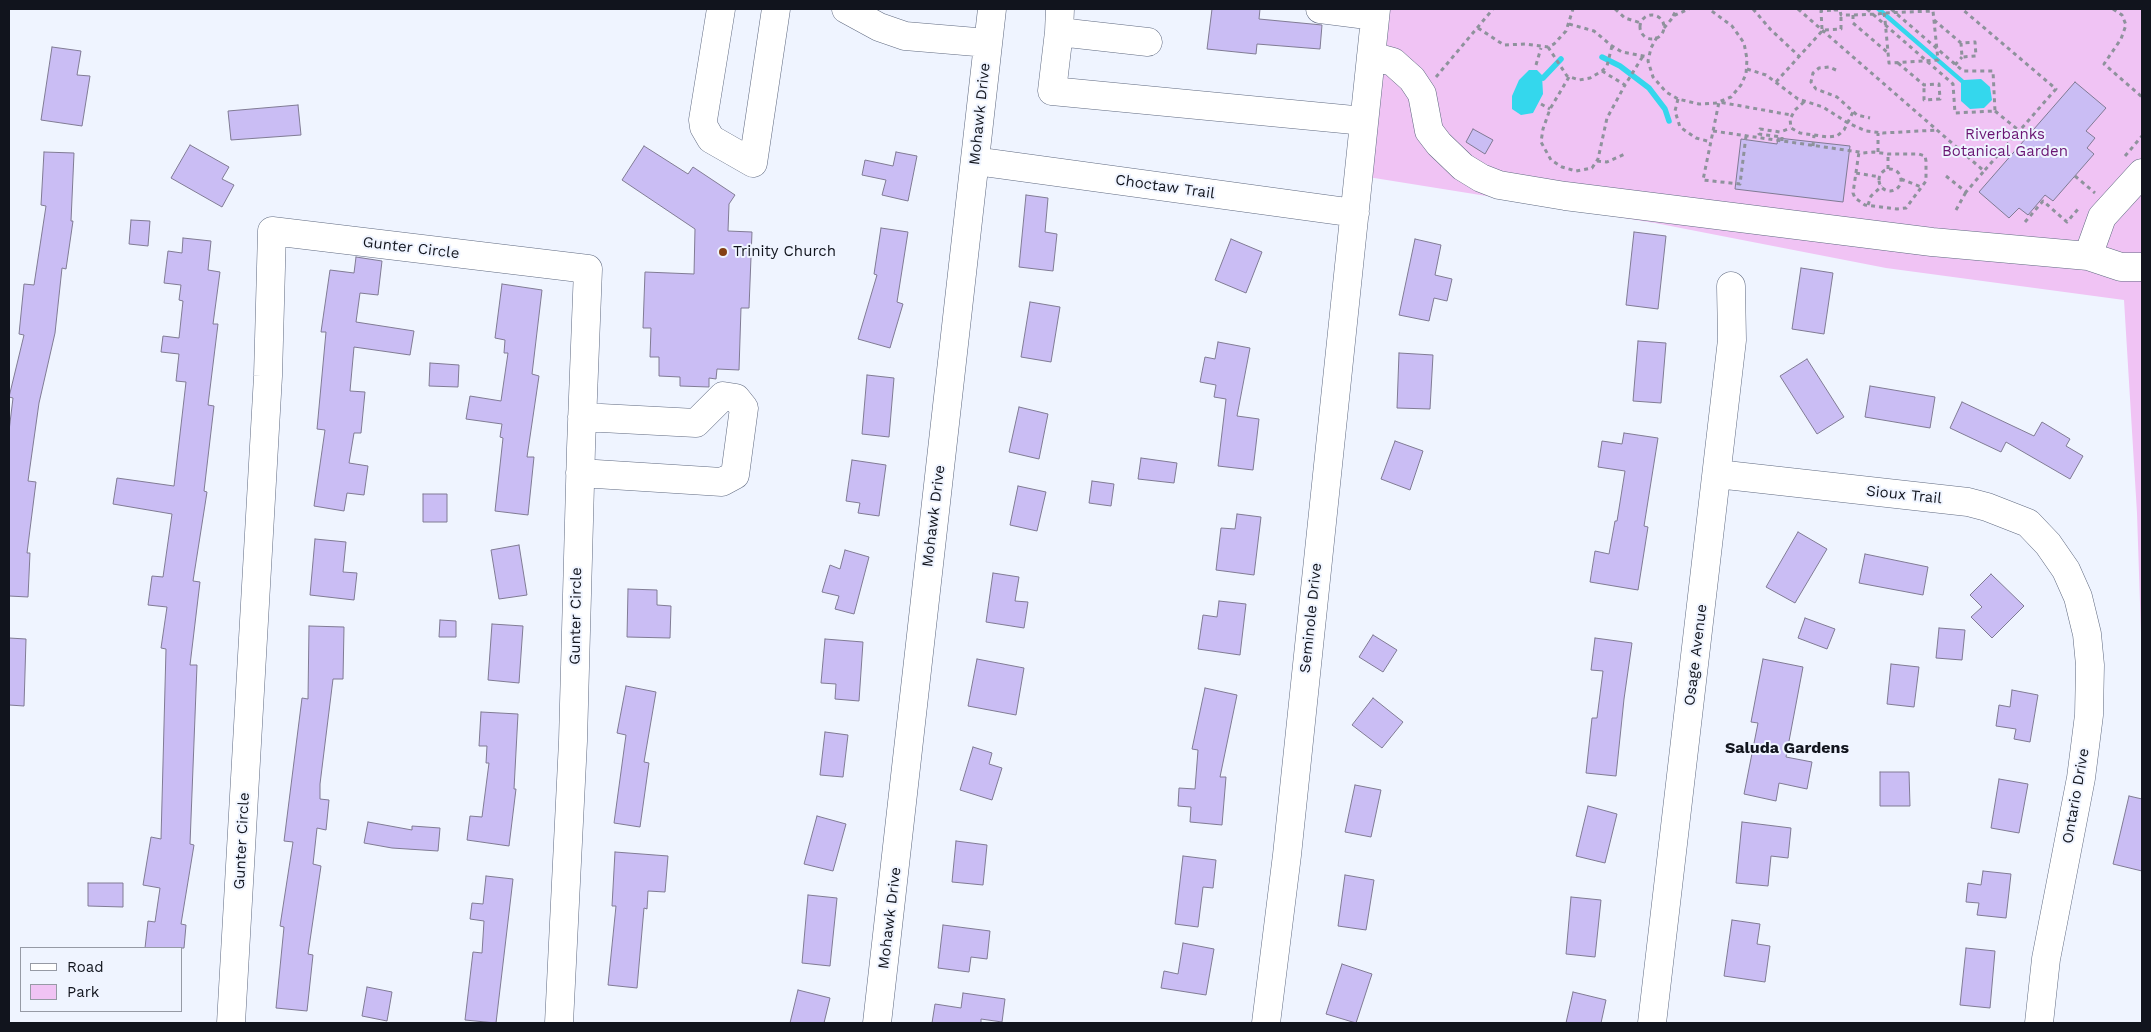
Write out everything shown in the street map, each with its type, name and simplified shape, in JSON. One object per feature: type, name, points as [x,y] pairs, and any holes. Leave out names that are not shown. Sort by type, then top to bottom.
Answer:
[{"type":"street","points":[[721,9],[703,120],[704,127],[711,139],[753,163],[776,9]]},
{"type":"street","points":[[846,9],[879,26],[905,36],[988,43]]},
{"type":"street","name":"Mohawk Drive","points":[[877,1023],[992,9]]},
{"type":"street","points":[[1322,9],[1375,12]]},
{"type":"street","name":"Seminole Drive","points":[[1266,1023],[1287,855],[1375,12]]},
{"type":"street","points":[[1148,42],[1060,20],[1052,91],[1364,121]]},
{"type":"street","points":[[1371,56],[1393,62],[1412,79],[1422,94],[1425,119],[1429,131],[1439,144],[1463,166],[1481,178],[1499,185],[1565,196],[1845,232],[2088,256],[2121,267],[2142,267]]},
{"type":"street","name":"Choctaw Trail","points":[[975,161],[1355,213]]},
{"type":"street","points":[[2088,256],[2102,217],[2140,179]]},
{"type":"street","name":"Gunter Circle","points":[[231,1023],[268,376],[272,231],[588,270],[580,473],[573,742],[558,1023]]},
{"type":"street","name":"Osage Avenue","points":[[1652,1023],[1732,340],[1731,286]]},
{"type":"street","points":[[580,473],[722,482],[735,475],[744,408],[736,398],[723,396],[696,423],[582,417]]},
{"type":"street","name":"Sioux Trail","points":[[1717,474],[1968,502],[1987,507],[2028,524],[2048,544],[2066,570]]},
{"type":"street","name":"Ontario Drive","points":[[2039,1023],[2046,960],[2081,778],[2089,715],[2090,665],[2087,634],[2078,597],[2066,570]]},
{"type":"path","points":[[1422,94],[1494,9]]},
{"type":"path","points":[[1478,28],[1504,45],[1525,44],[1541,48],[1548,47],[1559,39],[1569,24],[1573,9]]},
{"type":"path","points":[[1615,9],[1625,18],[1641,23]]},
{"type":"path","points":[[1672,19],[1677,9]]},
{"type":"path","points":[[1689,9],[1672,19],[1663,28],[1648,57],[1649,66],[1657,83],[1671,96],[1678,99],[1699,104],[1719,102],[1791,115]]},
{"type":"path","points":[[1709,9],[1732,26],[1741,37],[1747,59],[1744,80],[1737,92],[1719,102]]},
{"type":"path","points":[[1753,9],[1771,30],[1799,56]]},
{"type":"path","points":[[1798,9],[1984,171]]},
{"type":"path","points":[[1867,9],[1953,84],[1955,113],[1996,111],[2028,137]]},
{"type":"path","points":[[1884,9],[1889,63],[1938,60],[1933,11],[1923,10],[1896,13]]},
{"type":"path","points":[[1956,210],[1966,192],[2056,88],[1962,9]]},
{"type":"path","points":[[2113,9],[2122,15],[2126,25],[2121,39],[2104,64],[2142,97]]},
{"type":"path","points":[[1776,82],[1822,30],[1821,11],[1835,10],[1853,15],[1884,14],[1891,11],[1896,13],[1963,72],[1993,71],[1996,111]]},
{"type":"path","points":[[1822,30],[1841,29],[1841,11]]},
{"type":"path","points":[[1657,37],[1650,38],[1643,34],[1641,23],[1645,17],[1653,15],[1660,18],[1663,28]]},
{"type":"path","points":[[1853,15],[1854,23],[1888,52]]},
{"type":"path","points":[[1934,20],[1961,43],[1975,42],[1976,56],[1962,57],[1955,65]]},
{"type":"path","points":[[1569,24],[1594,31],[1612,46],[1627,54],[1648,57]]},
{"type":"path","points":[[1961,43],[1962,57]]},
{"type":"path","points":[[1548,47],[1569,77],[1584,80],[1602,72],[1607,66],[1612,46]]},
{"type":"path","points":[[1536,65],[1541,48]]},
{"type":"path","points":[[1569,77],[1550,109],[1541,138],[1543,148],[1551,160],[1569,170],[1582,172],[1592,168],[1597,161],[1607,118],[1643,56]]},
{"type":"path","points":[[1898,62],[1924,85],[1939,84]]},
{"type":"path","points":[[1836,70],[1829,67],[1820,68],[1813,73],[1811,82],[1816,89],[1836,97],[1861,117],[1870,118]]},
{"type":"path","points":[[1747,69],[1766,75],[1804,102],[1823,107],[1848,123],[1866,131],[1878,133],[1938,130]]},
{"type":"path","points":[[1602,72],[1625,86]]},
{"type":"path","points":[[1924,85],[1924,100],[1940,99],[1939,84],[1945,77]]},
{"type":"path","points":[[1678,99],[1675,111],[1680,127],[1696,138],[1711,142]]},
{"type":"path","points":[[1719,102],[1703,180],[1740,184],[1746,136]]},
{"type":"path","points":[[1804,102],[1791,115],[1789,124],[1791,128],[1800,133],[1828,137],[1837,136],[1848,123],[1853,112]]},
{"type":"path","points":[[1541,104],[1550,109]]},
{"type":"path","points":[[1782,141],[1782,137],[1759,134],[1760,129],[1780,132],[1791,128]]},
{"type":"path","points":[[1713,131],[1859,152],[1919,154],[1924,156],[1927,175],[1906,208],[1897,210],[1868,205],[1855,198],[1853,187],[1859,152]]},
{"type":"path","points":[[1878,133],[1878,152]]},
{"type":"path","points":[[1813,146],[1814,135]]},
{"type":"path","points":[[1597,161],[1607,162],[1625,154]]},
{"type":"path","points":[[1888,154],[1888,169]]},
{"type":"path","points":[[1888,169],[1884,171],[1880,178],[1882,186],[1887,190],[1894,190],[1900,184],[1901,179]]},
{"type":"path","points":[[1888,169],[1897,172],[1901,179],[1921,187]]},
{"type":"path","points":[[1856,173],[1880,178]]},
{"type":"path","points":[[1946,176],[1966,192]]},
{"type":"path","points":[[1868,205],[1871,196],[1882,186]]},
{"type":"path","points":[[2025,222],[2043,201],[2067,222]]},
{"type":"green space","name":"Riverbanks Botanical Garden","points":[[1362,9],[2142,9],[2142,663],[2137,513],[2124,300],[1886,268],[1655,223],[1368,177]]},
{"type":"water","points":[[1875,9],[1882,9],[1964,80],[1981,79],[1990,87],[1992,100],[1984,108],[1970,109],[1961,101],[1961,83]]},
{"type":"water","points":[[1529,70],[1537,70],[1542,75],[1543,94],[1533,113],[1521,115],[1512,109],[1512,96],[1519,80]]},
{"type":"building","points":[[1212,9],[1260,9],[1259,19],[1322,25],[1320,49],[1257,44],[1256,54],[1207,49]]},
{"type":"building","points":[[52,47],[81,51],[77,75],[90,76],[82,126],[41,120]]},
{"type":"building","points":[[2075,82],[2106,108],[2086,131],[2095,138],[2087,148],[2094,154],[2053,201],[2045,195],[2028,215],[2019,208],[2009,218],[1979,192]]},
{"type":"building","points":[[298,105],[301,135],[231,140],[228,111]]},
{"type":"building","points":[[1473,129],[1493,140],[1485,154],[1466,142]]},
{"type":"building","points":[[1778,138],[1850,146],[1843,202],[1735,189],[1741,139],[1777,144]]},
{"type":"building","points":[[190,145],[229,167],[222,179],[234,185],[222,207],[171,178]]},
{"type":"building","name":"Trinity Church","points":[[644,146],[688,174],[693,167],[735,195],[729,204],[728,231],[752,232],[749,308],[741,308],[739,370],[717,369],[716,379],[709,378],[709,387],[680,386],[680,377],[659,376],[659,357],[650,357],[651,328],[643,328],[645,272],[694,274],[695,229],[622,180]]},
{"type":"building","points":[[44,152],[74,153],[71,221],[73,221],[66,269],[62,268],[55,333],[39,403],[28,481],[36,482],[27,553],[30,553],[28,597],[9,596],[9,431],[13,398],[9,397],[24,335],[19,334],[24,284],[34,285],[46,206],[41,205]]},
{"type":"building","points":[[896,152],[917,156],[908,201],[882,195],[886,180],[862,175],[865,160],[893,166]]},
{"type":"building","points":[[1026,195],[1048,198],[1045,232],[1057,234],[1053,271],[1019,267]]},
{"type":"building","points":[[131,220],[150,221],[148,246],[129,244]]},
{"type":"building","points":[[881,228],[908,232],[897,302],[903,304],[890,348],[858,339],[877,275],[874,274]]},
{"type":"building","points":[[1634,232],[1666,236],[1658,309],[1626,305]]},
{"type":"building","points":[[183,238],[211,241],[208,270],[220,272],[213,324],[218,324],[208,405],[214,406],[204,491],[207,492],[193,581],[200,582],[190,665],[197,665],[190,844],[194,845],[181,924],[186,925],[184,948],[145,947],[148,921],[155,922],[160,888],[143,885],[151,837],[161,839],[166,649],[161,648],[167,607],[148,605],[152,576],[163,577],[172,514],[113,504],[117,478],[174,486],[186,382],[176,381],[179,354],[161,352],[163,336],[179,338],[183,301],[179,300],[181,285],[164,283],[168,251],[182,253]]},
{"type":"building","points":[[1231,239],[1262,252],[1246,293],[1215,280]]},
{"type":"building","points":[[1415,239],[1441,245],[1435,275],[1452,279],[1447,301],[1434,298],[1429,321],[1399,315]]},
{"type":"building","points":[[356,257],[382,261],[378,295],[360,293],[356,322],[414,331],[410,355],[354,347],[350,391],[365,392],[361,433],[354,433],[349,463],[368,466],[364,495],[347,493],[344,511],[314,506],[325,430],[317,429],[326,332],[321,332],[330,270],[354,273]]},
{"type":"building","points":[[1801,268],[1833,273],[1824,334],[1792,329]]},
{"type":"building","points":[[502,284],[542,290],[532,374],[539,376],[527,457],[534,457],[528,515],[495,511],[503,438],[500,437],[502,424],[466,419],[470,396],[501,401],[508,353],[504,353],[505,340],[495,338]]},
{"type":"building","points":[[1030,302],[1060,307],[1051,362],[1021,357]]},
{"type":"building","points":[[1638,341],[1666,343],[1661,403],[1633,401]]},
{"type":"building","points":[[1218,342],[1250,348],[1237,416],[1259,419],[1253,470],[1218,466],[1226,399],[1214,397],[1216,385],[1200,382],[1205,357],[1215,359]]},
{"type":"building","points":[[1399,353],[1433,355],[1430,409],[1397,408]]},
{"type":"building","points":[[1807,359],[1844,417],[1817,434],[1780,376]]},
{"type":"building","points":[[430,363],[459,365],[458,387],[429,386]]},
{"type":"building","points":[[867,375],[894,378],[889,437],[862,434]]},
{"type":"building","points":[[1870,386],[1935,397],[1930,428],[1865,417]]},
{"type":"building","points":[[1962,402],[2034,436],[2042,422],[2070,439],[2066,446],[2083,456],[2070,479],[2006,442],[2001,452],[1950,428]]},
{"type":"building","points":[[1019,407],[1048,414],[1039,459],[1009,452]]},
{"type":"building","points":[[1624,433],[1658,438],[1644,526],[1648,527],[1638,590],[1590,582],[1595,551],[1609,554],[1615,521],[1617,521],[1625,471],[1598,467],[1602,441],[1622,444]]},
{"type":"building","points":[[1395,441],[1423,451],[1410,490],[1381,479]]},
{"type":"building","points":[[1141,458],[1177,463],[1174,483],[1138,479]]},
{"type":"building","points":[[852,460],[886,465],[879,516],[858,513],[860,503],[846,501]]},
{"type":"building","points":[[1092,481],[1114,484],[1111,506],[1089,503]]},
{"type":"building","points":[[1018,486],[1046,492],[1037,531],[1010,525]]},
{"type":"building","points":[[423,494],[447,494],[447,522],[423,522]]},
{"type":"building","points":[[1237,514],[1261,517],[1254,575],[1216,570],[1221,528],[1235,529]]},
{"type":"building","points":[[1798,532],[1827,549],[1795,603],[1766,587]]},
{"type":"building","points":[[315,539],[346,542],[343,572],[357,573],[354,600],[310,595]]},
{"type":"building","points":[[519,545],[527,595],[499,599],[491,550]]},
{"type":"building","points":[[845,550],[869,557],[854,614],[835,609],[839,596],[822,592],[830,565],[840,569]]},
{"type":"building","points":[[1865,554],[1928,567],[1923,595],[1859,583]]},
{"type":"building","points":[[993,573],[1019,577],[1015,601],[1028,602],[1024,628],[986,622]]},
{"type":"building","points":[[1991,574],[2024,606],[1992,638],[1971,617],[1982,607],[1970,595]]},
{"type":"building","points":[[628,589],[657,590],[657,605],[671,606],[670,638],[627,637]]},
{"type":"building","points":[[1219,601],[1246,604],[1240,655],[1198,649],[1203,615],[1217,617]]},
{"type":"building","points":[[1805,618],[1835,629],[1827,649],[1798,638]]},
{"type":"building","points":[[440,620],[456,621],[456,637],[439,637]]},
{"type":"building","points":[[492,624],[523,626],[519,683],[488,680]]},
{"type":"building","points":[[309,626],[344,627],[343,679],[333,679],[320,784],[320,799],[329,800],[326,830],[317,828],[313,864],[321,866],[308,954],[313,955],[307,1011],[276,1008],[284,927],[280,926],[293,842],[284,841],[302,698],[308,699]]},
{"type":"building","points":[[1939,628],[1965,630],[1962,660],[1936,658]]},
{"type":"building","points":[[1373,635],[1397,650],[1383,672],[1359,657]]},
{"type":"building","points":[[9,638],[26,639],[24,706],[9,705]]},
{"type":"building","points":[[1595,638],[1632,643],[1616,776],[1586,773],[1592,718],[1597,718],[1603,671],[1591,670]]},
{"type":"building","points":[[825,639],[863,642],[859,701],[835,699],[836,684],[821,683]]},
{"type":"building","points":[[977,659],[1024,668],[1016,715],[968,706]]},
{"type":"building","points":[[1763,659],[1803,667],[1786,757],[1812,762],[1807,789],[1779,783],[1776,801],[1744,794],[1758,723],[1751,722]]},
{"type":"building","points":[[1891,664],[1919,667],[1914,707],[1887,704]]},
{"type":"building","points":[[626,686],[656,692],[644,762],[649,763],[640,827],[614,823],[626,735],[617,733]]},
{"type":"building","points":[[1205,688],[1237,695],[1220,777],[1226,777],[1222,825],[1190,822],[1191,807],[1178,806],[1179,788],[1195,789],[1198,750],[1192,749]]},
{"type":"building","points":[[2012,690],[2038,695],[2030,742],[2014,739],[2016,729],[1996,726],[1999,705],[2010,707]]},
{"type":"building","points":[[1373,698],[1403,722],[1382,748],[1352,725]]},
{"type":"building","points":[[481,712],[518,714],[514,789],[516,789],[509,846],[467,840],[470,816],[482,817],[489,763],[486,763],[487,746],[479,746]]},
{"type":"building","points":[[825,732],[848,735],[843,777],[820,775]]},
{"type":"building","points":[[973,747],[992,753],[989,764],[1002,768],[992,800],[960,790]]},
{"type":"building","points":[[1880,772],[1909,772],[1910,806],[1880,806]]},
{"type":"building","points":[[1999,779],[2028,784],[2019,833],[1991,828]]},
{"type":"building","points":[[1355,785],[1381,790],[1371,837],[1345,832]]},
{"type":"building","points":[[2129,796],[2142,799],[2142,871],[2113,864]]},
{"type":"building","points":[[1588,806],[1617,814],[1605,863],[1576,856]]},
{"type":"building","points":[[817,816],[846,824],[833,871],[804,864]]},
{"type":"building","points":[[368,822],[412,830],[412,826],[440,828],[438,851],[392,848],[364,843]]},
{"type":"building","points":[[1742,822],[1791,828],[1788,858],[1771,856],[1768,886],[1736,883]]},
{"type":"building","points":[[956,841],[987,845],[983,885],[952,882]]},
{"type":"building","points":[[615,852],[668,856],[665,892],[648,891],[647,909],[644,908],[637,988],[608,985],[616,906],[612,906]]},
{"type":"building","points":[[1183,856],[1216,860],[1213,888],[1203,887],[1198,927],[1175,924]]},
{"type":"building","points":[[1983,871],[2011,874],[2006,918],[1977,915],[1979,903],[1966,902],[1968,883],[1981,885]]},
{"type":"building","points":[[1345,875],[1374,880],[1366,930],[1338,926]]},
{"type":"building","points":[[486,876],[513,879],[496,1023],[465,1020],[473,952],[482,953],[484,921],[470,919],[472,903],[483,904]]},
{"type":"building","points":[[88,883],[123,883],[123,907],[88,906]]},
{"type":"building","points":[[808,895],[837,898],[830,966],[802,963]]},
{"type":"building","points":[[1571,897],[1601,900],[1595,957],[1566,954]]},
{"type":"building","points":[[1732,920],[1760,924],[1757,944],[1770,946],[1765,982],[1724,976]]},
{"type":"building","points":[[943,925],[990,931],[987,959],[971,957],[969,972],[938,968]]},
{"type":"building","points":[[1183,943],[1214,949],[1206,995],[1161,988],[1164,971],[1178,974]]},
{"type":"building","points":[[1966,948],[1995,951],[1990,1008],[1960,1005]]},
{"type":"building","points":[[1342,964],[1372,974],[1356,1023],[1326,1014]]},
{"type":"building","points":[[367,987],[392,992],[387,1021],[362,1016]]},
{"type":"building","points":[[798,990],[830,998],[824,1023],[790,1023]]},
{"type":"building","points":[[1573,992],[1606,1000],[1601,1023],[1566,1023]]},
{"type":"building","points":[[963,993],[1005,999],[1002,1022],[981,1019],[981,1023],[932,1023],[935,1004],[961,1008]]},
{"type":"waterway","points":[[1602,57],[1620,66],[1649,88],[1665,109],[1669,121]]},
{"type":"waterway","points":[[1543,78],[1561,59]]},
{"type":"place","name":"Trinity Church","points":[[723,252]]},
{"type":"district","name":"Saluda Gardens","points":[[1787,748]]}]
